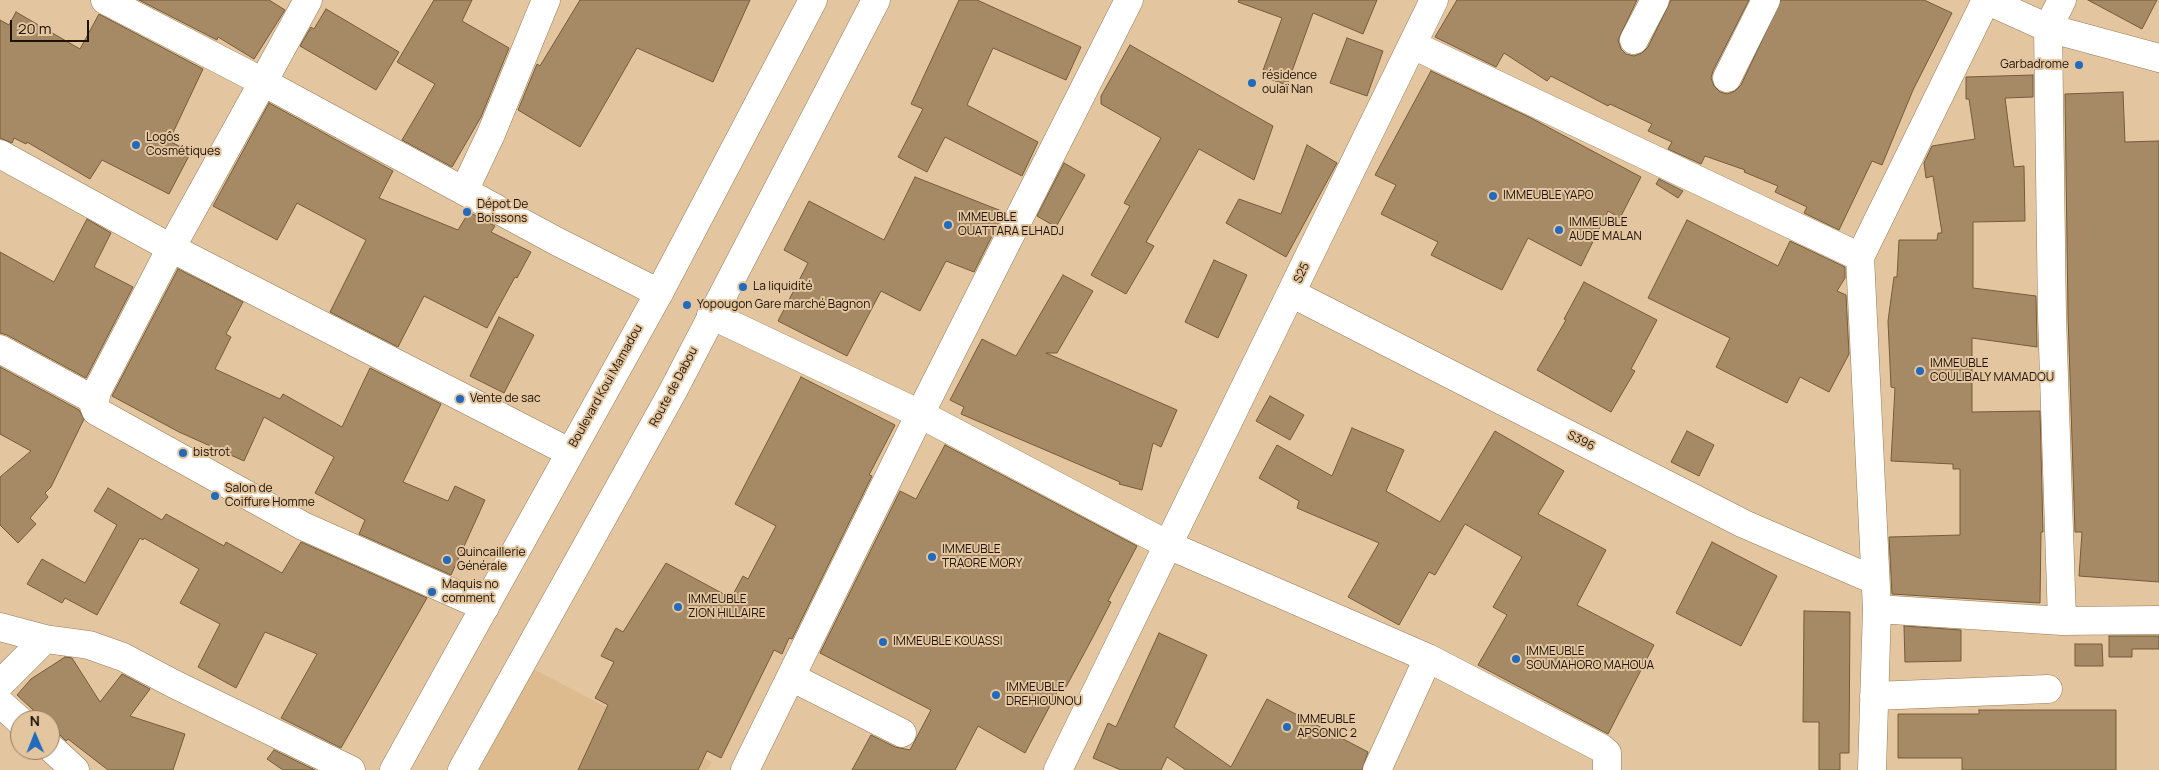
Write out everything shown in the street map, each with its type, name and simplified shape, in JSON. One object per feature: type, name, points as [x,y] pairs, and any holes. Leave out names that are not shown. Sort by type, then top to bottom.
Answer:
[{"type":"street","points":[[106,0],[264,82],[556,242],[659,292]]},
{"type":"street","points":[[308,0],[171,248],[94,400],[96,411],[303,526],[485,607]]},
{"type":"street","points":[[464,191],[491,134],[546,0]]},
{"type":"street","name":"Boulevard Koui Mamadou","points":[[394,770],[659,292],[813,0]]},
{"type":"street","name":"Route de Dabou","points":[[462,770],[673,391],[876,0]]},
{"type":"street","points":[[745,770],[920,414],[1129,0]]},
{"type":"street","name":"S25","points":[[1058,770],[1434,0]]},
{"type":"street","points":[[1634,40],[1655,0]]},
{"type":"street","points":[[1727,78],[1766,0]]},
{"type":"street","points":[[1872,770],[1877,610],[1874,580],[1860,257],[1986,0],[2048,28],[2159,58]]},
{"type":"street","points":[[2062,0],[2048,28],[2052,315],[2062,621]]},
{"type":"street","points":[[1413,45],[1860,257]]},
{"type":"street","points":[[0,154],[171,248],[569,452]]},
{"type":"street","name":"S396","points":[[1292,293],[1744,524],[1874,580]]},
{"type":"street","points":[[711,315],[920,414],[1168,545],[1428,658],[1602,748],[1607,752],[1607,770]]},
{"type":"street","points":[[0,349],[94,400]]},
{"type":"street","points":[[1877,610],[2062,621],[2159,620]]},
{"type":"street","points":[[0,627],[45,639],[90,645],[123,657],[174,684],[351,770]]},
{"type":"street","points":[[0,684],[45,639]]},
{"type":"street","points":[[1377,770],[1428,658]]},
{"type":"street","points":[[791,676],[902,733]]},
{"type":"street","points":[[1874,696],[2048,689]]},
{"type":"street","points":[[0,703],[10,712]]},
{"type":"street","points":[[60,756],[75,770]]},
{"type":"shaded area","points":[[512,658],[712,762],[707,770],[449,770]]},
{"type":"building","points":[[139,0],[269,0],[285,10],[254,59],[218,37],[217,40]]},
{"type":"building","points":[[434,0],[472,0],[462,21],[509,48],[481,117],[452,167],[402,140],[435,84],[397,62]]},
{"type":"building","points":[[580,0],[750,0],[713,82],[637,48],[580,147],[518,110],[537,64],[540,66]]},
{"type":"building","points":[[959,0],[977,0],[1081,47],[1066,80],[993,48],[967,105],[1038,142],[1022,176],[945,137],[927,172],[898,157],[923,109],[911,104]]},
{"type":"building","points":[[1239,0],[1377,0],[1363,34],[1313,13],[1287,85],[1261,76],[1282,18],[1238,2]]},
{"type":"building","points":[[1457,0],[1637,0],[1618,40],[1621,49],[1626,54],[1634,56],[1642,53],[1648,47],[1671,0],[1749,0],[1711,78],[1714,86],[1720,92],[1727,94],[1735,91],[1741,85],[1781,0],[1924,0],[1952,13],[1913,90],[1882,165],[1872,161],[1839,230],[1804,213],[1807,207],[1775,192],[1778,186],[1744,172],[1745,170],[1705,156],[1701,164],[1668,149],[1672,142],[1648,131],[1652,124],[1610,104],[1608,106],[1551,76],[1547,81],[1504,53],[1496,67],[1435,37]]},
{"type":"building","points":[[2088,0],[2157,0],[2142,29]]},
{"type":"building","points":[[326,9],[399,52],[376,90],[300,46],[311,27],[314,29]]},
{"type":"building","points":[[16,12],[80,49],[99,14],[203,69],[169,141],[191,152],[169,194],[102,160],[90,179],[27,142],[26,144],[14,138],[12,143],[0,138],[0,20],[9,25]]},
{"type":"building","points":[[1347,38],[1383,51],[1367,96],[1330,83]]},
{"type":"building","points":[[1130,45],[1273,126],[1254,180],[1199,149],[1146,242],[1154,246],[1126,294],[1091,275],[1130,206],[1124,203],[1161,138],[1101,104],[1101,96]]},
{"type":"building","points":[[1431,71],[1529,117],[1641,177],[1620,218],[1608,211],[1581,266],[1528,238],[1502,290],[1431,255],[1438,242],[1381,214],[1396,185],[1375,175]]},
{"type":"building","points":[[2033,75],[2033,97],[2005,98],[2014,167],[2024,166],[2025,221],[1973,222],[1973,288],[2036,296],[2037,347],[1972,338],[1972,412],[2040,411],[2043,532],[2041,532],[2040,603],[1892,594],[1889,537],[1960,535],[1960,469],[1953,469],[1953,464],[1891,461],[1895,388],[1891,387],[1888,321],[1894,277],[1897,277],[1899,240],[1937,240],[1938,233],[1942,233],[1933,176],[1926,178],[1924,163],[1932,146],[1975,139],[1969,99],[1966,99],[1966,77]]},
{"type":"building","points":[[2123,92],[2125,142],[2159,141],[2159,582],[2079,576],[2082,532],[2075,532],[2068,315],[2065,94]]},
{"type":"building","points":[[269,103],[393,171],[379,198],[458,230],[469,212],[495,226],[491,232],[531,252],[487,328],[424,296],[398,347],[330,312],[366,240],[297,203],[277,240],[213,206]]},
{"type":"building","points":[[1307,145],[1337,163],[1286,257],[1226,223],[1239,199],[1281,214]]},
{"type":"building","points":[[1064,163],[1085,175],[1056,227],[1037,216]]},
{"type":"building","points":[[915,177],[1004,212],[974,272],[946,261],[920,311],[881,291],[847,356],[778,321],[808,263],[784,250],[809,201],[884,240]]},
{"type":"building","points":[[1659,179],[1683,191],[1678,198],[1656,184]]},
{"type":"building","points":[[87,219],[111,233],[94,267],[133,287],[86,378],[0,333],[0,252],[54,282]]},
{"type":"building","points":[[1687,220],[1778,266],[1790,241],[1845,267],[1845,278],[1837,291],[1846,295],[1849,354],[1829,392],[1800,377],[1787,403],[1716,367],[1730,338],[1648,298]]},
{"type":"building","points":[[1214,260],[1247,275],[1218,338],[1185,322]]},
{"type":"building","points":[[178,269],[243,302],[226,334],[231,337],[215,369],[280,399],[283,394],[342,427],[370,368],[441,404],[403,482],[448,501],[455,486],[485,500],[451,575],[359,534],[365,520],[315,493],[334,457],[264,417],[244,461],[179,432],[112,396]]},
{"type":"building","points":[[1063,275],[1093,291],[1057,353],[1046,353],[1177,410],[1161,447],[1153,443],[1142,490],[1119,484],[1120,482],[961,414],[964,407],[950,400],[982,339],[1016,356]]},
{"type":"building","points":[[1584,282],[1657,320],[1631,369],[1635,371],[1611,412],[1537,370],[1566,320],[1564,319]]},
{"type":"building","points":[[499,317],[534,335],[504,393],[470,376]]},
{"type":"building","points":[[0,367],[79,410],[84,419],[51,487],[45,493],[48,497],[30,518],[36,524],[18,543],[0,525],[0,477],[31,451],[0,434]]},
{"type":"building","points":[[801,377],[895,425],[869,475],[872,476],[792,639],[789,638],[782,654],[774,650],[721,758],[707,751],[698,770],[578,770],[608,705],[595,698],[614,662],[601,656],[616,628],[623,632],[666,563],[731,598],[743,576],[748,579],[776,526],[735,504]]},
{"type":"building","points":[[1270,396],[1304,415],[1290,440],[1256,421]]},
{"type":"building","points":[[1352,428],[1404,450],[1386,491],[1440,522],[1495,431],[1564,471],[1538,514],[1606,550],[1577,605],[1654,645],[1608,734],[1478,665],[1507,615],[1493,607],[1522,557],[1465,524],[1435,575],[1429,572],[1399,625],[1348,597],[1379,543],[1297,508],[1299,501],[1259,478],[1277,445],[1332,476]]},
{"type":"building","points":[[1687,431],[1714,445],[1699,476],[1671,462]]},
{"type":"building","points":[[945,445],[1137,546],[1108,601],[1111,602],[1066,687],[1061,685],[1025,753],[978,726],[955,770],[852,770],[871,735],[895,747],[910,750],[931,710],[820,653],[900,491],[916,499]]},
{"type":"building","points":[[108,488],[162,520],[166,514],[224,546],[226,542],[282,573],[301,542],[427,598],[341,748],[281,718],[317,654],[265,632],[236,688],[198,667],[220,624],[180,603],[199,569],[144,538],[143,540],[140,538],[97,615],[65,598],[62,603],[27,584],[42,559],[85,583],[117,525],[94,511]]},
{"type":"building","points":[[1712,542],[1777,576],[1741,646],[1676,613]]},
{"type":"building","points":[[1804,611],[1850,612],[1849,753],[1840,753],[1840,770],[1819,770],[1819,722],[1803,722]]},
{"type":"building","points":[[1904,626],[1961,630],[1961,661],[1905,662]]},
{"type":"building","points":[[1159,633],[1207,655],[1174,727],[1231,767],[1267,699],[1368,752],[1362,770],[1186,770],[1167,757],[1161,770],[1121,770],[1093,758],[1108,723],[1116,727]]},
{"type":"building","points":[[2109,636],[2159,636],[2159,649],[2132,649],[2132,657],[2109,657]]},
{"type":"building","points":[[2075,644],[2102,644],[2103,666],[2075,666]]},
{"type":"building","points":[[65,657],[72,658],[100,702],[122,674],[150,689],[130,716],[185,734],[173,770],[108,770],[60,735],[60,710],[33,710],[17,695],[31,679]]},
{"type":"building","points":[[1979,710],[2116,710],[2116,770],[1962,770],[1962,758],[1898,758],[1898,714],[1979,714]]},
{"type":"building","points":[[274,750],[315,770],[283,770],[267,759]]},
{"type":"place","name":"Garbadrome","points":[[2079,65]]},
{"type":"place","name":"résidence oulaï Nan","points":[[1252,83]]},
{"type":"place","name":"Logôs Cosmétiques","points":[[136,145]]},
{"type":"place","name":"IMMEUBLE YAPO","points":[[1493,196]]},
{"type":"place","name":"Dépot De Boissons","points":[[467,212]]},
{"type":"place","name":"IMMEUBLE OUATTARA ELHADJ","points":[[948,225]]},
{"type":"place","name":"IMMEUBLE AUDE MALAN","points":[[1559,230]]},
{"type":"place","name":"La liquidité","points":[[743,287]]},
{"type":"place","name":"Yopougon Gare marché Bagnon","points":[[687,305]]},
{"type":"place","name":"IMMEUBLE COULIBALY MAMADOU","points":[[1920,371]]},
{"type":"place","name":"Vente de sac","points":[[460,399]]},
{"type":"place","name":"bistrot","points":[[183,453]]},
{"type":"place","name":"Salon de Coiffure Homme","points":[[215,496]]},
{"type":"place","name":"IMMEUBLE TRAORE MORY","points":[[932,557]]},
{"type":"place","name":"Quincaillerie Générale","points":[[447,560]]},
{"type":"place","name":"Maquis no comment","points":[[432,592]]},
{"type":"place","name":"IMMEUBLE ZION HILLAIRE","points":[[678,607]]},
{"type":"place","name":"IMMEUBLE KOUASSI","points":[[883,642]]},
{"type":"place","name":"IMMEUBLE SOUMAHORO MAHOUA","points":[[1516,659]]},
{"type":"place","name":"IMMEUBLE DREHIOUNOU","points":[[996,695]]},
{"type":"place","name":"IMMEUBLE APSONIC 2","points":[[1287,727]]}]
